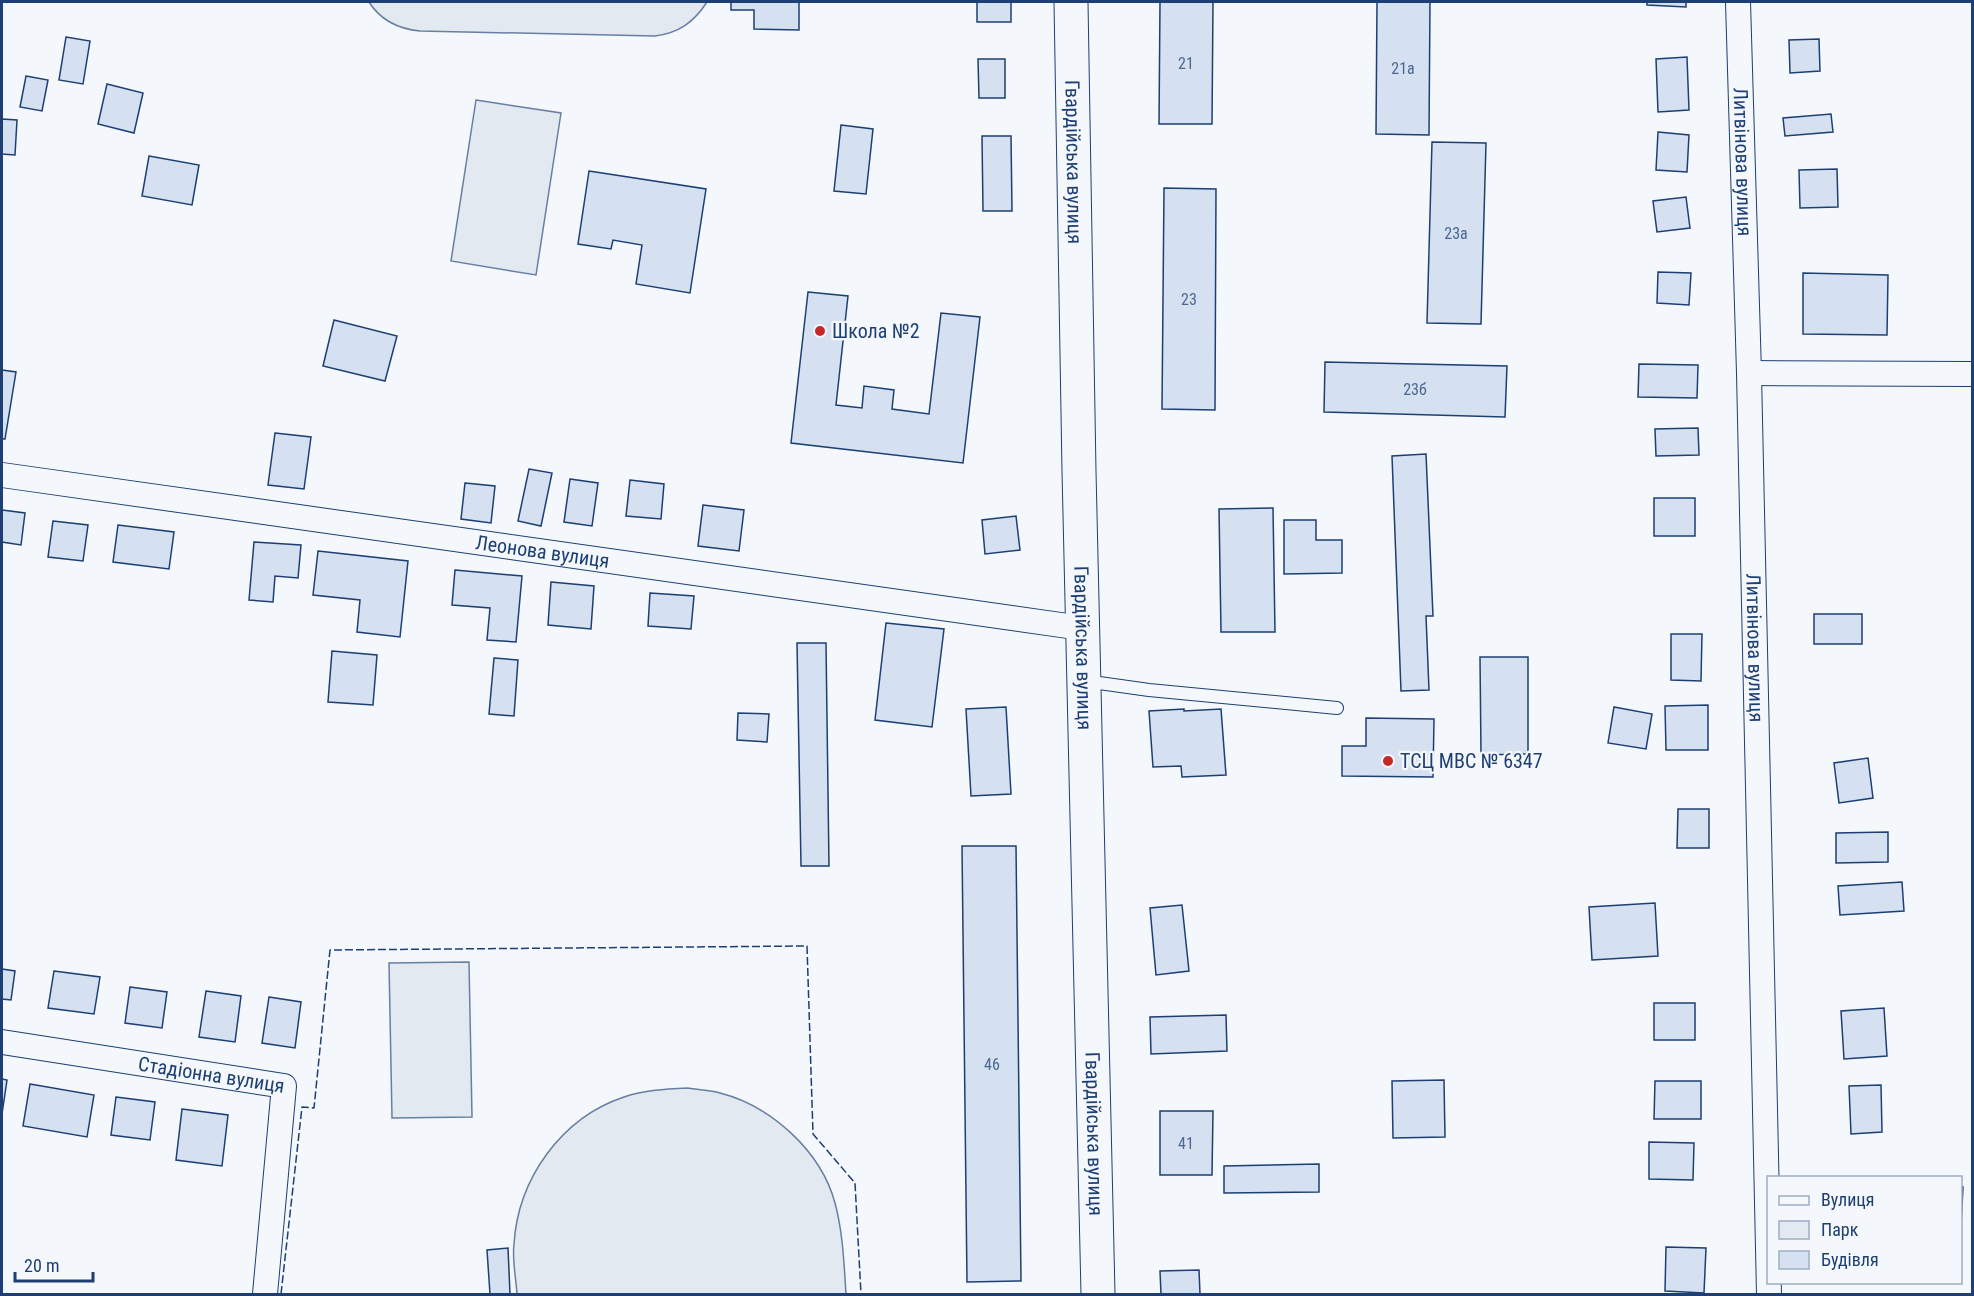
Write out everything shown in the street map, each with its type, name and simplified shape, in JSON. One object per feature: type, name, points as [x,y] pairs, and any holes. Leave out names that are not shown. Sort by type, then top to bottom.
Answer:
[{"type":"street","name":"Гвардійська вулиця","points":[[1071,2],[1083,681],[1098,1294]]},
{"type":"street","name":"Литвінова вулиця","points":[[1738,2],[1749,373],[1767,1246]]},
{"type":"street","points":[[1749,373],[1972,374]]},
{"type":"street","name":"Леонова вулиця","points":[[2,475],[1082,628]]},
{"type":"street","name":"Стадіонна вулиця","points":[[2,1042],[284,1086],[265,1294]]},
{"type":"lane","points":[[1083,681],[1149,690],[1337,708]]},
{"type":"green space","points":[[369,2],[707,2],[697,15],[679,29],[655,36],[420,31],[391,23]]},
{"type":"green space","points":[[476,100],[561,113],[536,275],[451,261]]},
{"type":"green space","points":[[469,962],[472,1117],[392,1118],[389,963]]},
{"type":"green space","points":[[688,1088],[720,1093],[758,1108],[791,1133],[806,1149],[828,1184],[835,1203],[844,1260],[846,1294],[517,1294],[513,1256],[517,1220],[534,1174],[547,1154],[581,1120],[601,1107],[639,1093]]},
{"type":"building","points":[[731,2],[799,2],[799,30],[754,29],[754,10],[731,10]]},
{"type":"building","points":[[977,2],[1011,2],[1011,22],[977,22]]},
{"type":"building","points":[[1160,2],[1213,2],[1212,124],[1159,124]]},
{"type":"building","points":[[1377,2],[1430,2],[1429,135],[1376,134]]},
{"type":"building","points":[[1647,2],[1686,2],[1686,7],[1647,5]]},
{"type":"building","points":[[66,37],[90,41],[83,84],[59,80]]},
{"type":"building","points":[[1819,39],[1820,71],[1790,73],[1789,40]]},
{"type":"building","points":[[1687,57],[1689,110],[1658,112],[1656,59]]},
{"type":"building","points":[[978,59],[1005,59],[1005,98],[979,98]]},
{"type":"building","points":[[26,76],[48,80],[42,111],[20,107]]},
{"type":"building","points":[[107,84],[143,93],[134,133],[98,124]]},
{"type":"building","points":[[1831,114],[1833,132],[1785,136],[1783,118]]},
{"type":"building","points":[[2,119],[17,120],[15,155],[2,154]]},
{"type":"building","points":[[841,125],[873,129],[866,194],[834,191]]},
{"type":"building","points":[[1658,132],[1689,135],[1687,172],[1656,170]]},
{"type":"building","points":[[982,136],[1011,136],[1012,211],[983,211]]},
{"type":"building","points":[[1432,142],[1486,143],[1481,324],[1427,323]]},
{"type":"building","points":[[149,156],[199,165],[192,205],[142,196]]},
{"type":"building","points":[[1837,169],[1838,207],[1800,208],[1799,170]]},
{"type":"building","points":[[589,171],[706,189],[690,293],[636,284],[642,245],[613,240],[611,249],[578,244]]},
{"type":"building","points":[[1164,188],[1216,189],[1215,410],[1162,409]]},
{"type":"building","points":[[1686,197],[1690,228],[1657,232],[1653,201]]},
{"type":"building","points":[[1658,272],[1691,273],[1689,305],[1657,303]]},
{"type":"building","points":[[1803,273],[1888,275],[1887,335],[1803,334]]},
{"type":"building","points":[[808,292],[848,296],[836,405],[862,408],[864,386],[894,390],[892,409],[929,414],[941,313],[980,317],[963,463],[791,443]]},
{"type":"building","points":[[334,320],[397,336],[385,381],[323,366]]},
{"type":"building","points":[[1325,362],[1507,366],[1505,417],[1324,412]]},
{"type":"building","points":[[1639,364],[1698,365],[1697,398],[1638,397]]},
{"type":"building","points":[[2,370],[16,372],[5,439],[2,439]]},
{"type":"building","points":[[1698,428],[1699,455],[1656,456],[1655,429]]},
{"type":"building","points":[[275,433],[311,437],[304,489],[268,485]]},
{"type":"building","points":[[1426,454],[1433,616],[1426,616],[1429,690],[1401,691],[1392,456]]},
{"type":"building","points":[[529,469],[552,473],[541,526],[518,521]]},
{"type":"building","points":[[570,479],[598,483],[592,526],[564,522]]},
{"type":"building","points":[[630,480],[664,484],[661,519],[626,516]]},
{"type":"building","points":[[465,483],[495,486],[491,523],[461,519]]},
{"type":"building","points":[[1654,498],[1695,498],[1695,536],[1654,536]]},
{"type":"building","points":[[703,505],[744,510],[739,551],[698,546]]},
{"type":"building","points":[[1273,508],[1275,632],[1221,632],[1219,509]]},
{"type":"building","points":[[2,510],[25,513],[21,545],[2,542]]},
{"type":"building","points":[[1016,516],[1020,550],[985,554],[982,520]]},
{"type":"building","points":[[1284,520],[1316,520],[1316,540],[1342,540],[1342,573],[1284,574]]},
{"type":"building","points":[[53,521],[88,525],[83,561],[48,557]]},
{"type":"building","points":[[118,525],[174,532],[169,569],[113,562]]},
{"type":"building","points":[[254,542],[301,545],[298,578],[275,576],[273,602],[249,600]]},
{"type":"building","points":[[318,551],[408,561],[400,637],[357,632],[360,600],[313,595]]},
{"type":"building","points":[[455,570],[522,576],[516,642],[487,640],[490,608],[452,605]]},
{"type":"building","points":[[551,582],[594,586],[591,629],[548,625]]},
{"type":"building","points":[[650,593],[694,596],[691,629],[648,626]]},
{"type":"building","points":[[1814,614],[1862,614],[1862,644],[1814,644]]},
{"type":"building","points":[[886,623],[944,629],[932,727],[875,720]]},
{"type":"building","points":[[1671,634],[1702,634],[1701,681],[1671,680]]},
{"type":"building","points":[[797,643],[826,643],[829,866],[801,866]]},
{"type":"building","points":[[332,651],[377,655],[373,705],[328,702]]},
{"type":"building","points":[[1480,657],[1528,657],[1528,754],[1481,755]]},
{"type":"building","points":[[494,658],[518,660],[514,716],[489,714]]},
{"type":"building","points":[[1708,705],[1708,750],[1666,750],[1665,706]]},
{"type":"building","points":[[1006,707],[1011,794],[971,796],[966,709]]},
{"type":"building","points":[[1614,707],[1652,714],[1646,749],[1608,743]]},
{"type":"building","points":[[1184,709],[1184,711],[1221,709],[1226,775],[1182,777],[1181,766],[1153,767],[1149,711]]},
{"type":"building","points":[[738,713],[769,714],[767,742],[737,740]]},
{"type":"building","name":"ТСЦ МВС № 6347","points":[[1366,718],[1434,719],[1433,777],[1342,776],[1342,746],[1366,746]]},
{"type":"building","points":[[1868,758],[1873,798],[1839,803],[1834,763]]},
{"type":"building","points":[[1678,809],[1709,809],[1709,848],[1677,848]]},
{"type":"building","points":[[1888,832],[1888,862],[1836,863],[1836,833]]},
{"type":"building","points":[[962,846],[1016,846],[1021,1281],[967,1282]]},
{"type":"building","points":[[1902,882],[1904,911],[1840,915],[1838,886]]},
{"type":"building","points":[[1655,903],[1658,956],[1592,960],[1589,907]]},
{"type":"building","points":[[1182,905],[1189,971],[1156,975],[1150,908]]},
{"type":"building","points":[[2,969],[15,971],[11,1000],[2,999]]},
{"type":"building","points":[[54,971],[100,977],[94,1014],[48,1008]]},
{"type":"building","points":[[130,987],[167,992],[162,1028],[125,1023]]},
{"type":"building","points":[[206,991],[241,996],[235,1042],[199,1037]]},
{"type":"building","points":[[269,997],[301,1002],[295,1048],[262,1043]]},
{"type":"building","points":[[1654,1003],[1695,1003],[1695,1040],[1654,1040]]},
{"type":"building","points":[[1884,1008],[1887,1056],[1844,1059],[1841,1011]]},
{"type":"building","points":[[1226,1015],[1227,1051],[1151,1054],[1150,1017]]},
{"type":"building","points":[[2,1079],[7,1080],[2,1114]]},
{"type":"building","points":[[1444,1080],[1445,1137],[1393,1138],[1392,1081]]},
{"type":"building","points":[[1655,1081],[1701,1081],[1701,1119],[1654,1119]]},
{"type":"building","points":[[30,1084],[94,1095],[87,1137],[23,1126]]},
{"type":"building","points":[[1881,1085],[1882,1132],[1851,1134],[1849,1086]]},
{"type":"building","points":[[116,1097],[155,1102],[150,1140],[111,1135]]},
{"type":"building","points":[[182,1109],[228,1115],[222,1166],[176,1160]]},
{"type":"building","points":[[1160,1111],[1213,1111],[1212,1175],[1160,1175]]},
{"type":"building","points":[[1649,1142],[1694,1143],[1693,1180],[1649,1179]]},
{"type":"building","points":[[1319,1164],[1319,1192],[1224,1193],[1224,1166]]},
{"type":"building","points":[[1666,1247],[1706,1248],[1704,1293],[1665,1291]]},
{"type":"building","points":[[508,1248],[510,1294],[490,1294],[487,1250]]},
{"type":"building","points":[[1199,1270],[1200,1294],[1161,1294],[1160,1271]]},
{"type":"fence","points":[[281,1294],[302,1107],[314,1108],[330,950],[807,946],[813,1134],[855,1183],[861,1294]]},
{"type":"place","name":"Школа №2","points":[[820,331]]},
{"type":"place","name":"ТСЦ МВС № 6347","points":[[1388,761]]}]
